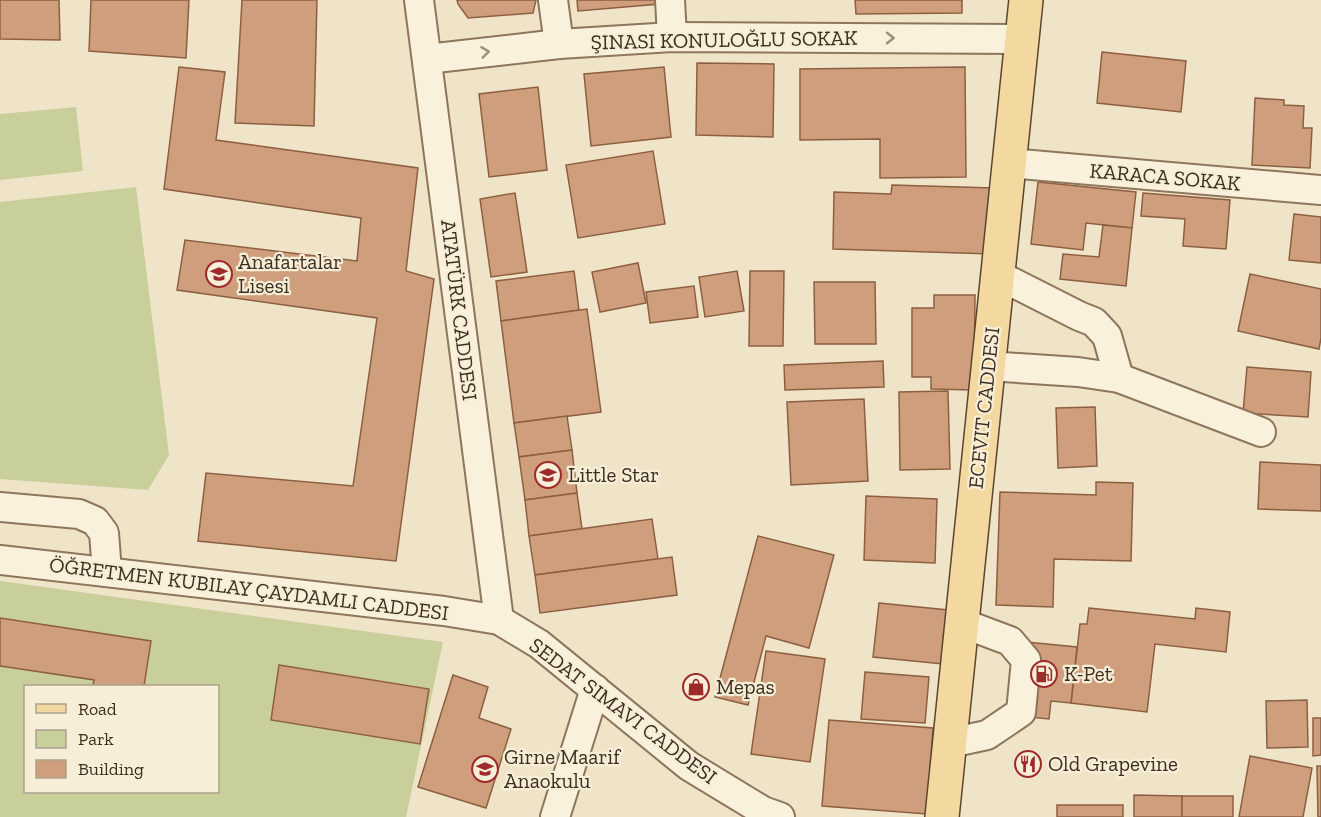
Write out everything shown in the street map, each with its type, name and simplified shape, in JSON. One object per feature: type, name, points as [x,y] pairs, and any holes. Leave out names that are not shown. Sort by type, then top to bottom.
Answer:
[{"type":"main road","name":"ECEVIT CADDESI","points":[[942,817],[1026,0]]},
{"type":"street","name":"ATATÜRK CADDESI","points":[[419,0],[498,620]]},
{"type":"street","points":[[554,0],[559,44]]},
{"type":"street","points":[[670,0],[672,37]]},
{"type":"street","name":"ŞINASI KONULOĞLU SOKAK","points":[[427,59],[559,44],[672,37],[1022,39]]},
{"type":"street","name":"KARACA SOKAK","points":[[1009,163],[1321,190]]},
{"type":"street","points":[[998,275],[1079,316],[1094,321],[1107,336],[1119,378]]},
{"type":"street","points":[[988,366],[1078,372],[1119,378],[1261,432]]},
{"type":"street","points":[[0,507],[79,514],[95,521],[104,533],[107,572]]},
{"type":"street","points":[[0,560],[444,611],[498,620]]},
{"type":"street","name":"SEDAT SIMAVI CADDESI","points":[[498,620],[539,644],[689,766],[768,815]]},
{"type":"street","points":[[950,743],[987,735],[1021,712],[1026,660],[1010,641],[962,623]]},
{"type":"street","points":[[555,817],[595,689]]},
{"type":"green space","points":[[76,107],[83,171],[0,180],[0,114]]},
{"type":"green space","points":[[136,187],[169,455],[148,490],[0,479],[0,202]]},
{"type":"green space","points":[[0,581],[443,642],[406,817],[0,817]]},
{"type":"building","points":[[0,0],[59,0],[60,40],[0,39]]},
{"type":"building","points":[[91,0],[189,0],[186,58],[89,51]]},
{"type":"building","points":[[242,0],[317,0],[314,126],[235,123]]},
{"type":"building","points":[[457,0],[536,0],[533,13],[468,18]]},
{"type":"building","points":[[577,0],[660,0],[660,4],[578,11]]},
{"type":"building","points":[[855,0],[962,0],[962,13],[856,14]]},
{"type":"building","points":[[1102,52],[1186,61],[1181,112],[1097,103]]},
{"type":"building","points":[[697,63],[774,64],[773,137],[696,135]]},
{"type":"building","points":[[179,67],[225,72],[216,140],[418,168],[406,271],[434,279],[396,561],[198,541],[206,473],[353,486],[377,318],[177,290],[185,240],[357,261],[361,218],[164,189]]},
{"type":"building","points":[[664,67],[671,137],[591,146],[584,74]]},
{"type":"building","points":[[965,67],[966,177],[880,178],[880,139],[800,140],[800,69]]},
{"type":"building","points":[[538,87],[547,170],[489,177],[479,94]]},
{"type":"building","points":[[1255,98],[1284,100],[1284,105],[1304,106],[1303,128],[1312,128],[1310,168],[1252,165]]},
{"type":"building","points":[[653,151],[665,224],[578,238],[566,165]]},
{"type":"building","points":[[1038,182],[1136,192],[1132,228],[1086,223],[1083,250],[1031,244]]},
{"type":"building","points":[[892,185],[994,188],[992,254],[833,249],[834,192],[891,194]]},
{"type":"building","points":[[515,193],[527,272],[491,277],[480,199]]},
{"type":"building","points":[[1143,193],[1230,200],[1226,249],[1183,246],[1185,219],[1141,216]]},
{"type":"building","points":[[1294,214],[1321,217],[1321,263],[1289,260]]},
{"type":"building","points":[[1103,225],[1132,228],[1126,286],[1060,279],[1063,254],[1099,257]]},
{"type":"building","points":[[638,263],[646,303],[600,312],[592,272]]},
{"type":"building","points":[[574,271],[579,310],[501,321],[496,281]]},
{"type":"building","points":[[737,271],[744,311],[705,317],[699,277]]},
{"type":"building","points":[[750,271],[784,271],[783,346],[749,346]]},
{"type":"building","points":[[1250,274],[1321,289],[1319,349],[1238,331]]},
{"type":"building","points":[[814,282],[875,282],[876,344],[815,344]]},
{"type":"building","points":[[694,286],[698,317],[650,323],[646,292]]},
{"type":"building","points":[[934,295],[975,295],[974,390],[931,389],[931,377],[912,377],[912,308],[934,308]]},
{"type":"building","points":[[587,309],[601,412],[514,423],[501,321]]},
{"type":"building","points":[[883,361],[884,387],[785,390],[784,365]]},
{"type":"building","points":[[1247,367],[1311,372],[1308,417],[1243,413]]},
{"type":"building","points":[[948,391],[950,469],[900,470],[899,392]]},
{"type":"building","points":[[864,399],[868,481],[791,485],[787,402]]},
{"type":"building","points":[[1095,407],[1097,466],[1058,468],[1056,408]]},
{"type":"building","points":[[567,416],[572,450],[519,457],[514,423]]},
{"type":"building","name":"Little Star","points":[[572,450],[577,493],[525,500],[519,457]]},
{"type":"building","points":[[1260,462],[1321,465],[1321,511],[1258,509]]},
{"type":"building","points":[[1096,482],[1133,483],[1131,561],[1054,559],[1053,607],[996,605],[1000,492],[1096,495]]},
{"type":"building","points":[[577,493],[582,529],[529,536],[525,500]]},
{"type":"building","points":[[866,496],[937,499],[935,563],[864,560]]},
{"type":"building","points":[[652,519],[658,559],[535,575],[529,536]]},
{"type":"building","points":[[758,536],[834,555],[809,648],[766,636],[748,705],[715,697]]},
{"type":"building","points":[[672,557],[677,595],[540,613],[535,575]]},
{"type":"building","points":[[879,603],[948,610],[943,664],[873,657]]},
{"type":"building","points":[[1089,608],[1195,619],[1196,608],[1230,612],[1226,652],[1155,644],[1147,712],[1071,703],[1080,624],[1087,624]]},
{"type":"building","points":[[0,618],[151,641],[144,685],[93,685],[94,680],[0,666]]},
{"type":"building","name":"K-Pet","points":[[1016,641],[1077,647],[1071,703],[1051,701],[1049,719],[1008,715]]},
{"type":"building","points":[[766,651],[825,659],[810,762],[751,754]]},
{"type":"building","points":[[279,665],[429,689],[420,744],[271,720]]},
{"type":"building","points":[[865,672],[929,677],[925,723],[861,719]]},
{"type":"building","points":[[453,675],[488,687],[479,718],[511,729],[486,808],[418,787]]},
{"type":"building","points":[[1307,700],[1308,747],[1267,748],[1266,701]]},
{"type":"building","points":[[1313,718],[1321,718],[1321,755],[1313,756]]},
{"type":"building","points":[[829,720],[933,728],[927,814],[822,806]]},
{"type":"building","points":[[1250,756],[1312,768],[1303,817],[1239,817]]},
{"type":"building","points":[[1317,766],[1321,766],[1321,817],[1318,817]]},
{"type":"building","points":[[1134,795],[1182,796],[1182,817],[1134,817]]},
{"type":"building","points":[[1182,796],[1233,796],[1233,817],[1182,817]]},
{"type":"building","points":[[1057,805],[1123,805],[1123,817],[1057,817]]},
{"type":"place","name":"Anafartalar Lisesi","points":[[219,274]]},
{"type":"place","name":"Little Star","points":[[548,475]]},
{"type":"place","name":"K-Pet","points":[[1044,674]]},
{"type":"place","name":"Mepas","points":[[696,687]]},
{"type":"place","name":"Old Grapevine","points":[[1028,764]]},
{"type":"place","name":"Girne Maarif Anaokulu","points":[[485,769]]}]
